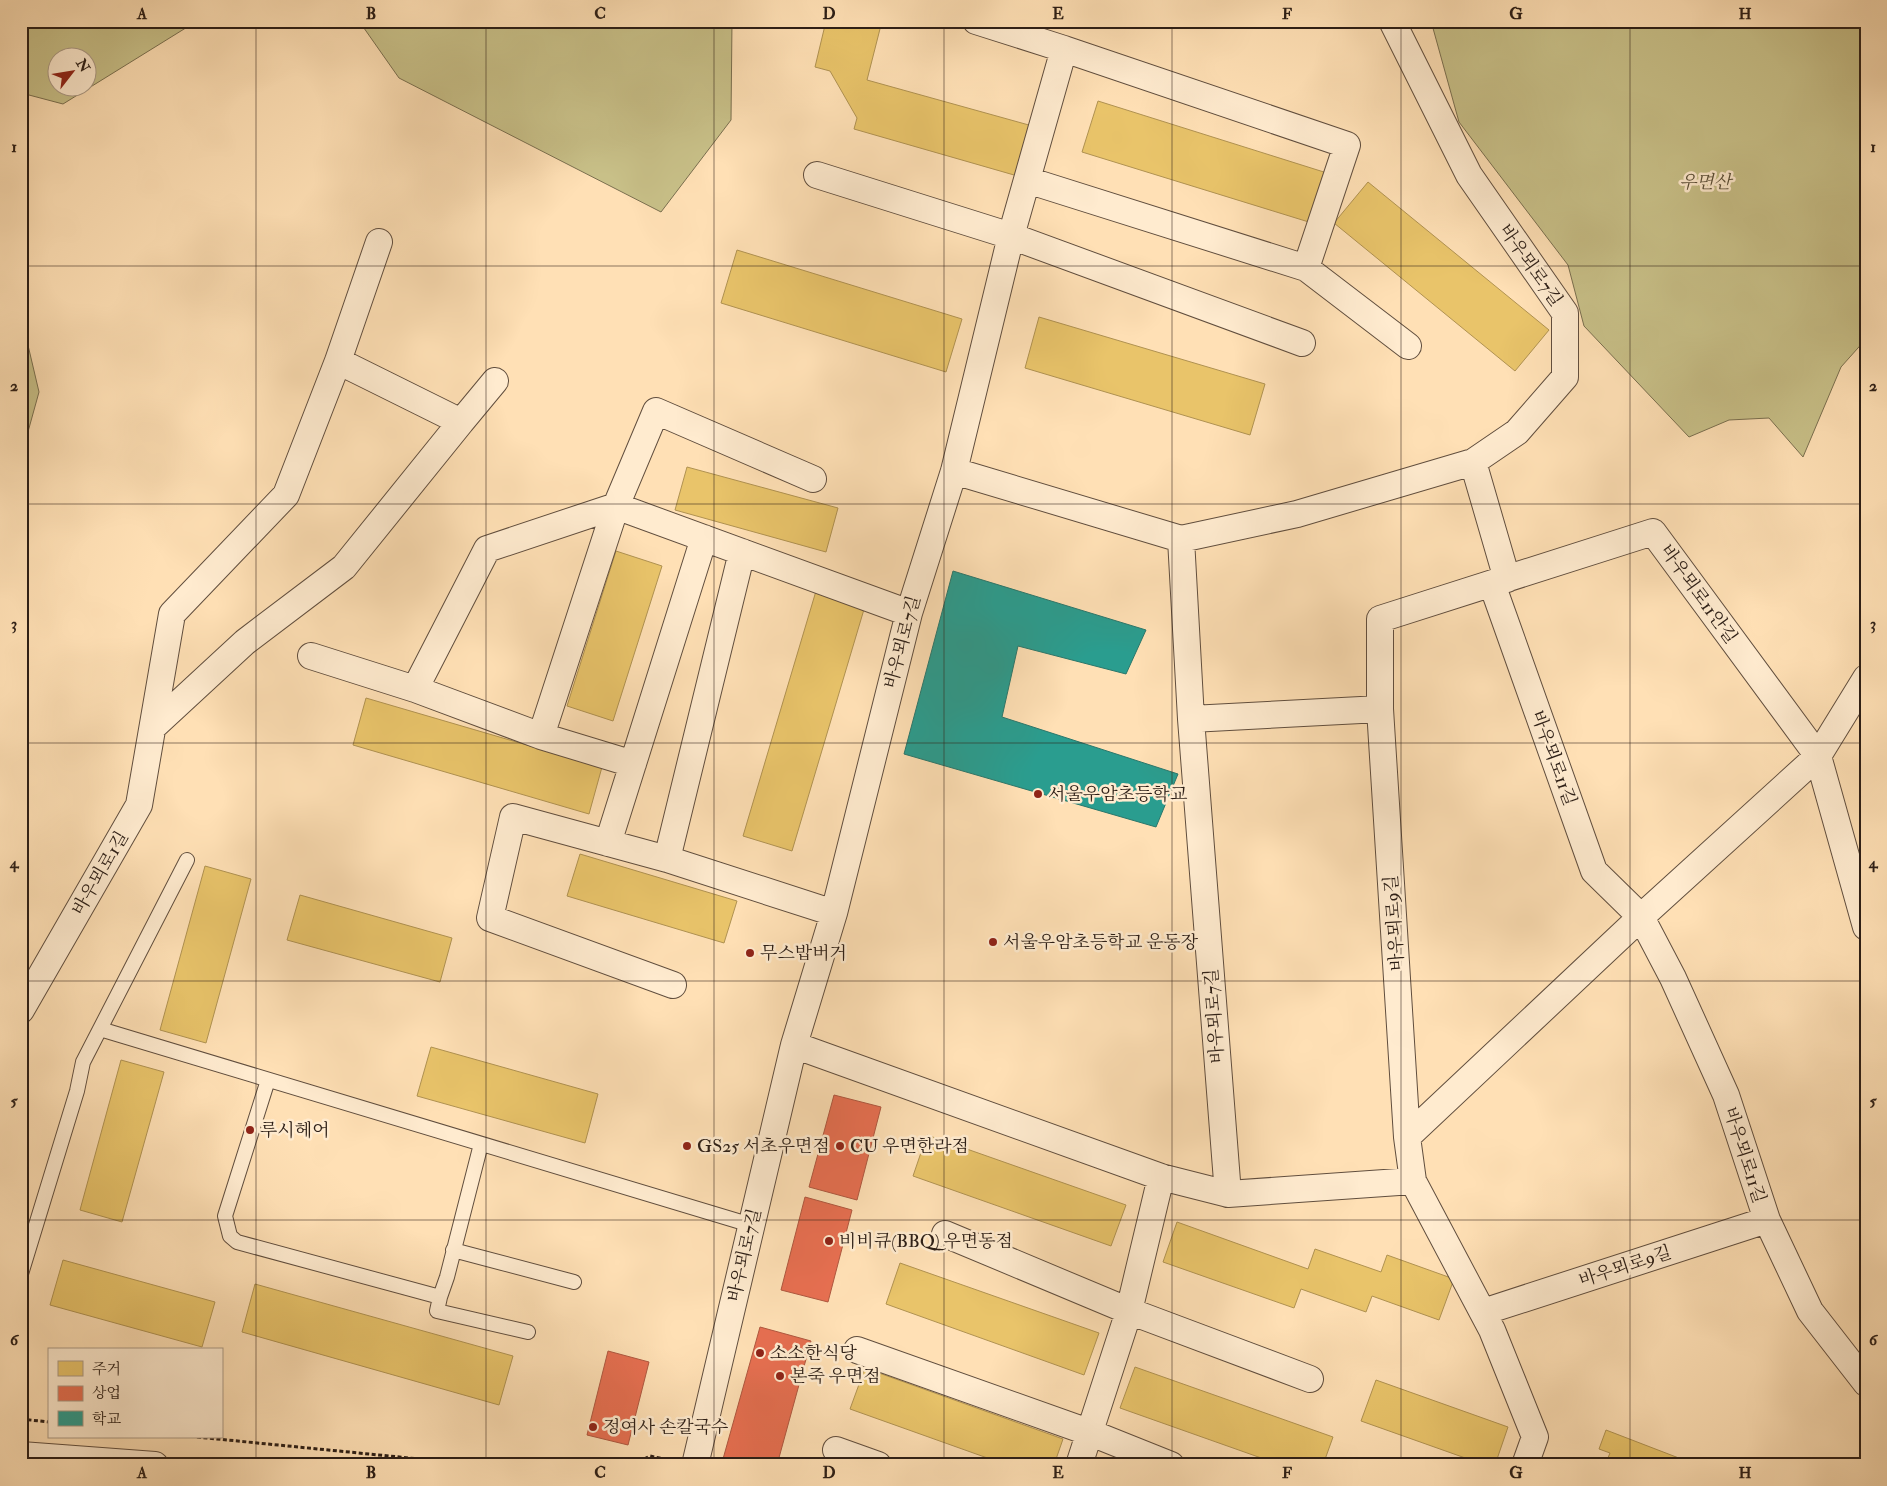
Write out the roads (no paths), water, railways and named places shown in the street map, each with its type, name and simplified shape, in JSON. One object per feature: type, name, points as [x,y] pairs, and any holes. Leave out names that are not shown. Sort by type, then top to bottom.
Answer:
[{"type":"street","points":[[976,21],[1347,145],[1306,268]]},
{"type":"street","name":"바우뫼로7길","points":[[685,1463],[752,1225],[794,1045],[834,913],[909,613],[954,471],[1181,539],[1297,514],[1473,462],[1517,432],[1565,377],[1565,313],[1469,175],[1392,21]]},
{"type":"street","points":[[954,471],[1011,236],[1064,49]]},
{"type":"street","points":[[817,175],[1011,236],[1302,343]]},
{"type":"street","points":[[1027,180],[1306,268],[1408,346]]},
{"type":"street","name":"바우뫼로1길","points":[[21,1010],[139,805],[172,614],[286,494],[338,361],[379,242]]},
{"type":"street","points":[[338,361],[461,422]]},
{"type":"street","points":[[153,727],[245,642],[344,567],[495,381]]},
{"type":"street","points":[[541,736],[616,506],[656,411],[813,480]]},
{"type":"street","name":"바우뫼로11길","points":[[1473,462],[1499,582],[1594,871],[1641,917],[1674,978],[1726,1095],[1767,1220],[1810,1311],[1866,1384]]},
{"type":"street","points":[[415,689],[486,549],[616,506],[909,613]]},
{"type":"street","name":"바우뫼로11안길","points":[[1499,582],[1653,532],[1818,756],[1866,927]]},
{"type":"street","points":[[608,843],[704,538]]},
{"type":"street","name":"바우뫼로7길","points":[[1181,539],[1191,719],[1228,1194]]},
{"type":"street","points":[[668,859],[742,552]]},
{"type":"street","name":"바우뫼로9길","points":[[1499,582],[1380,619],[1380,709],[1408,1137],[1413,1180],[1484,1312],[1535,1437],[1525,1465]]},
{"type":"street","points":[[312,656],[415,689],[541,736],[633,764]]},
{"type":"street","points":[[1408,1137],[1641,917],[1818,756],[1866,678]]},
{"type":"street","points":[[1191,719],[1380,709]]},
{"type":"street","points":[[674,985],[490,918],[514,818],[668,859],[834,913]]},
{"type":"street","points":[[794,1045],[1161,1177],[1228,1194],[1413,1180]]},
{"type":"street","points":[[1079,1465],[1091,1433],[1129,1311],[1161,1177]]},
{"type":"street","name":"바우뫼로9길","points":[[1484,1312],[1767,1220]]},
{"type":"street","points":[[945,1234],[1129,1311],[1310,1378]]},
{"type":"street","points":[[857,1350],[1091,1433],[1170,1465]]},
{"type":"street","points":[[836,1450],[878,1465]]},
{"type":"street","points":[[21,1455],[155,1465]]},
{"type":"lane","points":[[21,1274],[77,1091],[83,1062],[188,860]]},
{"type":"lane","points":[[100,1030],[752,1225]]},
{"type":"lane","points":[[268,1080],[226,1211],[226,1226],[230,1236],[237,1242],[440,1297]]},
{"type":"lane","points":[[481,1144],[437,1311],[528,1332]]},
{"type":"lane","points":[[454,1250],[574,1282]]},
{"type":"place","name":"서울우암초등학교","points":[[1038,794]]},
{"type":"place","name":"서울우암초등학교 운동장","points":[[993,942]]},
{"type":"place","name":"무스밥버거","points":[[750,953]]},
{"type":"place","name":"루시헤어","points":[[250,1130]]},
{"type":"place","name":"GS25 서초우면점","points":[[687,1146]]},
{"type":"place","name":"CU 우면한라점","points":[[840,1146]]},
{"type":"place","name":"비비큐(BBQ) 우면동점","points":[[829,1241]]},
{"type":"place","name":"소소한식당","points":[[760,1353]]},
{"type":"place","name":"본죽 우면점","points":[[780,1376]]},
{"type":"place","name":"정여사 손칼국수","points":[[593,1427]]},
{"type":"park label","name":"우면산","points":[[1705,182]]}]
